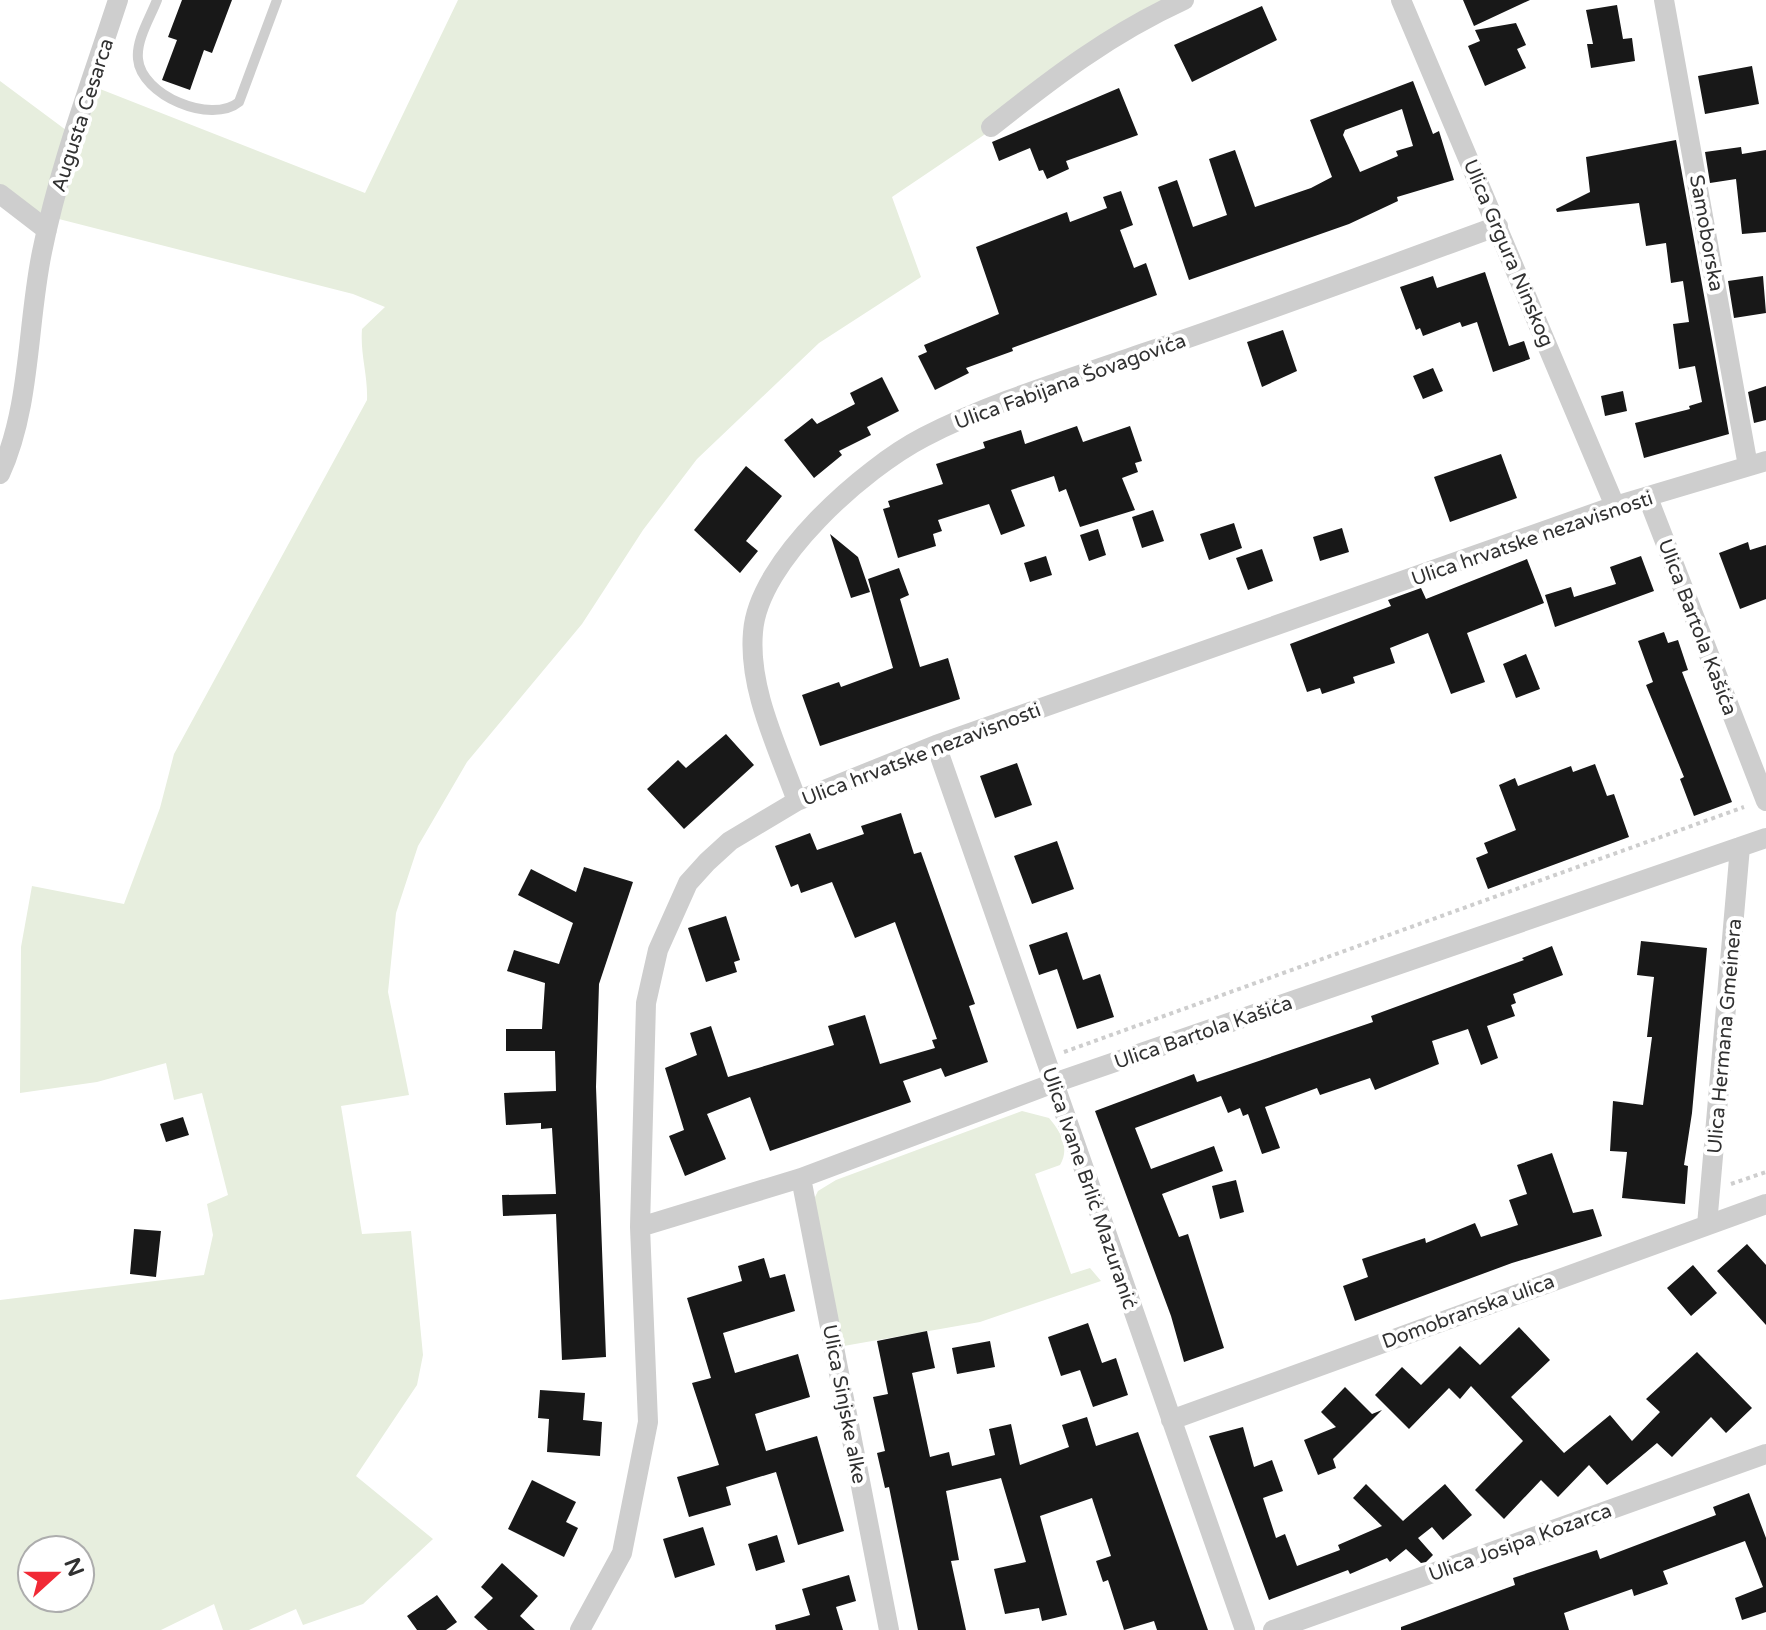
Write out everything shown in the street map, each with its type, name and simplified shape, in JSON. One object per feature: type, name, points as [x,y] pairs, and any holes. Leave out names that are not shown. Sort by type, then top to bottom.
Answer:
[{"type":"street","name":"Augusta Cesarca","points":[[0,474],[14,434],[47,230],[118,0]]},
{"type":"street","points":[[991,127],[1084,54],[1142,19],[1184,0]]},
{"type":"street","name":"Ulica Grgura Ninskog","points":[[1401,0],[1615,506]]},
{"type":"street","name":"Samoborska","points":[[1664,0],[1757,464]]},
{"type":"street","points":[[0,194],[47,230]]},
{"type":"street","name":"Ulica Fabijana Šovagovića","points":[[797,801],[761,701],[752,631],[763,596],[789,553],[864,479],[921,438],[1022,394],[1498,226]]},
{"type":"street","name":"Ulica hrvatske nezavisnosti","points":[[580,1630],[622,1553],[648,1422],[640,1227],[646,1003],[658,950],[688,883],[707,862],[730,841],[797,801],[936,745],[1615,506],[1757,464]]},
{"type":"street","name":"Ulica Bartola Kašića","points":[[1648,498],[1766,800]]},
{"type":"street","name":"Ulica Ivane Brlić Mazuranić","points":[[936,745],[1245,1630]]},
{"type":"street","name":"Ulica Bartola Kašića","points":[[640,1227],[801,1178],[1054,1083],[1766,838]]},
{"type":"street","name":"Ulica Hermana Gmeinera","points":[[1707,1225],[1740,847]]},
{"type":"street","name":"Ulica Sinjske alke","points":[[801,1178],[889,1630]]},
{"type":"street","name":"Domobranska ulica","points":[[1171,1420],[1766,1204]]},
{"type":"street","name":"Ulica Josipa Kozarca","points":[[1273,1630],[1766,1454]]},
{"type":"lane","points":[[157,0],[138,48],[142,75],[153,86],[185,104],[222,109],[239,102],[277,0]]},
{"type":"path","points":[[1046,1061],[1176,1010],[1766,800]]},
{"type":"green space","points":[[458,0],[1184,0],[892,197],[921,277],[819,343],[697,459],[643,530],[582,624],[467,762],[418,846],[396,913],[388,992],[409,1095],[341,1106],[362,1234],[411,1231],[423,1355],[417,1385],[356,1476],[433,1539],[363,1604],[303,1625],[296,1609],[249,1630],[223,1630],[214,1604],[161,1630],[0,1630],[0,1300],[204,1275],[213,1235],[207,1204],[228,1195],[202,1093],[174,1100],[166,1063],[97,1082],[20,1093],[21,947],[32,886],[124,904],[160,808],[174,754],[367,400],[362,329],[385,307],[353,294],[51,217],[0,194],[0,81],[74,136],[90,88],[100,89],[365,193]]},
{"type":"green space","points":[[1022,1111],[1049,1118],[1060,1135],[1064,1152],[1060,1165],[1035,1174],[1071,1274],[1090,1268],[1101,1281],[980,1322],[838,1347],[813,1201],[818,1191],[836,1180]]},
{"type":"building","points":[[182,0],[232,0],[212,53],[204,50],[190,90],[162,80],[177,40],[168,37]]},
{"type":"building","points":[[1463,0],[1530,0],[1474,26]]},
{"type":"building","points":[[1617,5],[1623,39],[1632,38],[1635,61],[1591,68],[1587,44],[1593,44],[1586,10]]},
{"type":"building","points":[[1262,6],[1277,40],[1192,82],[1174,45]]},
{"type":"building","points":[[1516,23],[1526,45],[1517,49],[1526,68],[1485,86],[1468,46],[1480,41],[1475,30]]},
{"type":"building","points":[[1752,66],[1759,104],[1705,114],[1698,76]]},
{"type":"building","points":[[1413,81],[1433,134],[1439,131],[1454,180],[1397,197],[1398,201],[1349,224],[1189,280],[1158,187],[1177,180],[1193,227],[1227,215],[1209,159],[1235,150],[1255,207],[1311,188],[1332,177],[1310,120]],"holes":[[[1402,109],[1413,146],[1396,151],[1398,156],[1360,172],[1343,135],[1345,130]]]},
{"type":"building","points":[[1119,88],[1138,135],[1066,161],[1069,169],[1047,179],[1043,170],[1039,171],[1030,148],[999,161],[992,142]]},
{"type":"building","points":[[1676,140],[1729,434],[1644,458],[1635,423],[1690,409],[1689,406],[1702,402],[1695,366],[1679,369],[1673,324],[1689,322],[1683,281],[1671,283],[1666,243],[1646,246],[1639,203],[1557,212],[1556,209],[1590,192],[1586,157]]},
{"type":"building","points":[[1741,147],[1742,154],[1766,150],[1766,232],[1742,234],[1736,179],[1710,183],[1705,152]]},
{"type":"building","points":[[1121,191],[1133,225],[1120,230],[1134,268],[1146,263],[1157,295],[1012,348],[1013,351],[966,368],[969,373],[935,390],[918,356],[927,352],[924,345],[999,314],[976,247],[1067,212],[1070,222],[1107,208],[1103,197]]},
{"type":"building","points":[[1485,272],[1509,346],[1524,341],[1530,359],[1493,372],[1477,322],[1462,327],[1460,322],[1423,336],[1420,328],[1416,330],[1400,287],[1433,276],[1437,288]]},
{"type":"building","points":[[1763,276],[1766,313],[1734,318],[1728,281]]},
{"type":"building","points":[[1283,330],[1297,371],[1262,387],[1247,342]]},
{"type":"building","points":[[1433,368],[1443,391],[1423,399],[1413,376]]},
{"type":"building","points":[[882,377],[899,411],[867,427],[871,435],[839,451],[842,455],[814,478],[784,440],[812,418],[817,424],[855,404],[850,393]]},
{"type":"building","points":[[1766,386],[1766,420],[1754,423],[1748,392]]},
{"type":"building","points":[[1623,391],[1627,411],[1605,416],[1601,396]]},
{"type":"building","points":[[1077,426],[1083,442],[1130,426],[1142,461],[1135,463],[1138,472],[1122,478],[1135,510],[1080,527],[1066,489],[1059,492],[1054,476],[1011,490],[1025,526],[1001,535],[989,504],[938,520],[942,531],[933,534],[936,546],[898,558],[883,509],[890,507],[888,501],[943,484],[936,464],[985,448],[983,442],[1021,430],[1025,444]]},
{"type":"building","points":[[1501,454],[1517,498],[1450,522],[1434,477]]},
{"type":"building","points":[[746,466],[782,496],[746,541],[758,551],[740,573],[694,530]]},
{"type":"building","points":[[1153,510],[1164,541],[1142,548],[1132,517]]},
{"type":"building","points":[[1234,523],[1242,548],[1209,560],[1200,534]]},
{"type":"building","points":[[1342,528],[1349,552],[1320,561],[1313,537]]},
{"type":"building","points":[[1098,529],[1106,555],[1089,561],[1080,535]]},
{"type":"building","points":[[830,534],[858,557],[870,592],[851,598]]},
{"type":"building","points":[[1748,542],[1750,550],[1766,545],[1766,599],[1740,609],[1719,553]]},
{"type":"building","points":[[1262,549],[1273,581],[1248,590],[1236,558]]},
{"type":"building","points":[[1046,556],[1052,575],[1030,582],[1024,563]]},
{"type":"building","points":[[1641,556],[1654,591],[1555,627],[1545,595],[1571,587],[1574,597],[1616,584],[1610,567]]},
{"type":"building","points":[[1527,559],[1544,603],[1467,633],[1485,682],[1451,694],[1428,633],[1390,648],[1395,663],[1353,677],[1355,683],[1322,694],[1320,688],[1307,692],[1290,644],[1391,606],[1388,600],[1421,588],[1426,599]]},
{"type":"building","points":[[899,568],[909,595],[900,599],[920,667],[948,658],[960,699],[820,746],[802,695],[839,682],[841,687],[893,668],[868,579]]},
{"type":"building","points":[[1664,632],[1668,643],[1678,640],[1688,670],[1682,672],[1732,802],[1694,816],[1680,779],[1684,777],[1646,685],[1653,682],[1638,641]]},
{"type":"building","points":[[1526,654],[1540,689],[1516,698],[1503,664]]},
{"type":"building","points":[[726,734],[754,765],[684,829],[647,789],[678,760],[686,768]]},
{"type":"building","points":[[1017,763],[1032,805],[995,818],[980,776]]},
{"type":"building","points":[[1595,764],[1607,796],[1614,794],[1629,837],[1488,889],[1476,858],[1488,853],[1484,843],[1516,830],[1499,785],[1515,778],[1518,786],[1571,766],[1573,772]]},
{"type":"building","points":[[901,813],[914,854],[921,852],[975,1004],[969,1006],[988,1062],[945,1077],[941,1068],[903,1081],[911,1102],[770,1151],[750,1097],[707,1114],[726,1159],[685,1176],[669,1136],[684,1130],[665,1068],[697,1055],[690,1033],[711,1026],[728,1077],[834,1045],[828,1026],[865,1015],[880,1064],[935,1048],[932,1040],[937,1039],[895,922],[855,938],[832,882],[801,893],[798,884],[791,887],[775,846],[810,833],[817,850],[864,834],[861,826]]},
{"type":"building","points":[[1057,841],[1074,889],[1032,904],[1014,856]]},
{"type":"building","points":[[584,867],[633,882],[599,984],[596,1087],[606,1357],[562,1360],[556,1214],[503,1216],[502,1195],[556,1194],[552,1128],[541,1129],[541,1123],[506,1125],[504,1093],[556,1091],[555,1051],[506,1051],[506,1029],[542,1029],[545,983],[507,971],[514,950],[559,964],[573,923],[518,895],[531,869],[576,892]]},
{"type":"building","points":[[726,916],[740,960],[734,962],[737,972],[706,982],[688,928]]},
{"type":"building","points":[[1067,932],[1083,980],[1100,974],[1114,1017],[1077,1029],[1057,969],[1039,975],[1029,945]]},
{"type":"building","points":[[1641,941],[1707,948],[1692,1113],[1684,1165],[1688,1166],[1685,1204],[1622,1198],[1627,1152],[1610,1151],[1613,1101],[1643,1105],[1652,1037],[1647,1037],[1654,977],[1637,975]]},
{"type":"building","points":[[1552,946],[1563,975],[1513,994],[1516,1003],[1511,1005],[1515,1016],[1487,1026],[1498,1058],[1481,1065],[1468,1029],[1432,1041],[1439,1064],[1375,1090],[1370,1078],[1320,1095],[1317,1088],[1265,1107],[1280,1148],[1262,1154],[1248,1114],[1243,1116],[1240,1108],[1228,1113],[1221,1096],[1135,1128],[1151,1169],[1214,1146],[1223,1171],[1162,1194],[1179,1237],[1188,1234],[1224,1348],[1184,1362],[1171,1316],[1095,1111],[1194,1074],[1197,1082],[1373,1022],[1371,1016],[1524,960],[1522,958]]},
{"type":"building","points":[[183,1117],[189,1135],[166,1142],[160,1124]]},
{"type":"building","points":[[1552,1153],[1573,1213],[1593,1209],[1602,1236],[1512,1263],[1355,1321],[1343,1286],[1368,1277],[1362,1259],[1425,1238],[1426,1243],[1475,1223],[1481,1237],[1518,1225],[1509,1200],[1527,1194],[1517,1165]]},
{"type":"building","points":[[1236,1180],[1244,1212],[1220,1219],[1212,1186]]},
{"type":"building","points":[[134,1229],[161,1231],[156,1277],[130,1274]]},
{"type":"building","points":[[1747,1244],[1766,1265],[1766,1325],[1717,1271]]},
{"type":"building","points":[[764,1258],[770,1278],[785,1274],[795,1311],[723,1333],[735,1373],[798,1354],[810,1397],[755,1414],[766,1451],[817,1436],[844,1531],[798,1545],[776,1472],[726,1487],[731,1505],[689,1517],[677,1477],[719,1465],[692,1383],[711,1378],[687,1298],[742,1281],[738,1266]]},
{"type":"building","points":[[1693,1265],[1717,1293],[1691,1316],[1667,1288]]},
{"type":"building","points":[[1088,1323],[1102,1363],[1116,1358],[1128,1395],[1093,1407],[1080,1370],[1061,1376],[1048,1337]]},
{"type":"building","points":[[1519,1327],[1550,1360],[1511,1397],[1564,1453],[1610,1415],[1632,1441],[1660,1412],[1646,1399],[1697,1352],[1752,1408],[1726,1433],[1711,1417],[1672,1457],[1657,1443],[1607,1485],[1589,1465],[1558,1497],[1541,1480],[1504,1519],[1475,1490],[1523,1441],[1471,1386],[1460,1399],[1449,1388],[1409,1429],[1375,1395],[1402,1367],[1421,1385],[1460,1346],[1480,1365]]},
{"type":"building","points":[[927,1331],[935,1368],[912,1373],[930,1457],[949,1452],[952,1466],[995,1455],[989,1429],[1011,1424],[1020,1465],[1069,1447],[1062,1425],[1087,1417],[1096,1446],[1138,1432],[1208,1630],[1157,1630],[1154,1621],[1124,1630],[1108,1580],[1103,1582],[1096,1561],[1111,1556],[1092,1498],[1040,1516],[1067,1615],[1042,1621],[1039,1608],[1005,1614],[994,1569],[1026,1562],[1001,1478],[946,1491],[959,1560],[951,1561],[966,1630],[918,1630],[889,1487],[885,1488],[877,1453],[885,1451],[873,1397],[888,1394],[877,1341]]},
{"type":"building","points":[[990,1341],[995,1367],[957,1374],[952,1348]]},
{"type":"building","points":[[1345,1387],[1372,1414],[1382,1410],[1333,1459],[1336,1468],[1318,1475],[1304,1440],[1336,1427],[1321,1412]]},
{"type":"building","points":[[540,1390],[585,1393],[583,1420],[602,1422],[600,1456],[547,1452],[549,1419],[538,1418]]},
{"type":"building","points":[[1243,1427],[1254,1467],[1272,1460],[1283,1491],[1263,1498],[1276,1538],[1285,1534],[1297,1566],[1340,1550],[1338,1545],[1382,1526],[1353,1498],[1366,1484],[1403,1521],[1445,1484],[1472,1515],[1443,1540],[1432,1527],[1418,1538],[1433,1555],[1426,1562],[1421,1563],[1406,1549],[1390,1562],[1387,1558],[1350,1574],[1348,1570],[1269,1600],[1209,1436]]},
{"type":"building","points":[[532,1480],[576,1502],[566,1522],[578,1528],[564,1557],[508,1529]]},
{"type":"building","points":[[1749,1493],[1766,1538],[1766,1612],[1742,1620],[1735,1598],[1763,1587],[1745,1541],[1663,1571],[1668,1584],[1634,1596],[1632,1589],[1564,1613],[1569,1630],[1401,1630],[1401,1627],[1515,1585],[1513,1578],[1597,1550],[1600,1559],[1716,1515],[1713,1507]]},
{"type":"building","points":[[703,1527],[715,1565],[675,1578],[663,1539]]},
{"type":"building","points":[[777,1535],[785,1562],[756,1571],[748,1544]]},
{"type":"building","points":[[502,1563],[538,1596],[520,1616],[535,1630],[488,1630],[474,1617],[493,1598],[481,1587]]},
{"type":"building","points":[[849,1575],[856,1601],[836,1607],[843,1630],[776,1630],[775,1625],[810,1615],[802,1589]]},
{"type":"building","points":[[437,1595],[457,1622],[446,1630],[417,1630],[407,1616]]}]
